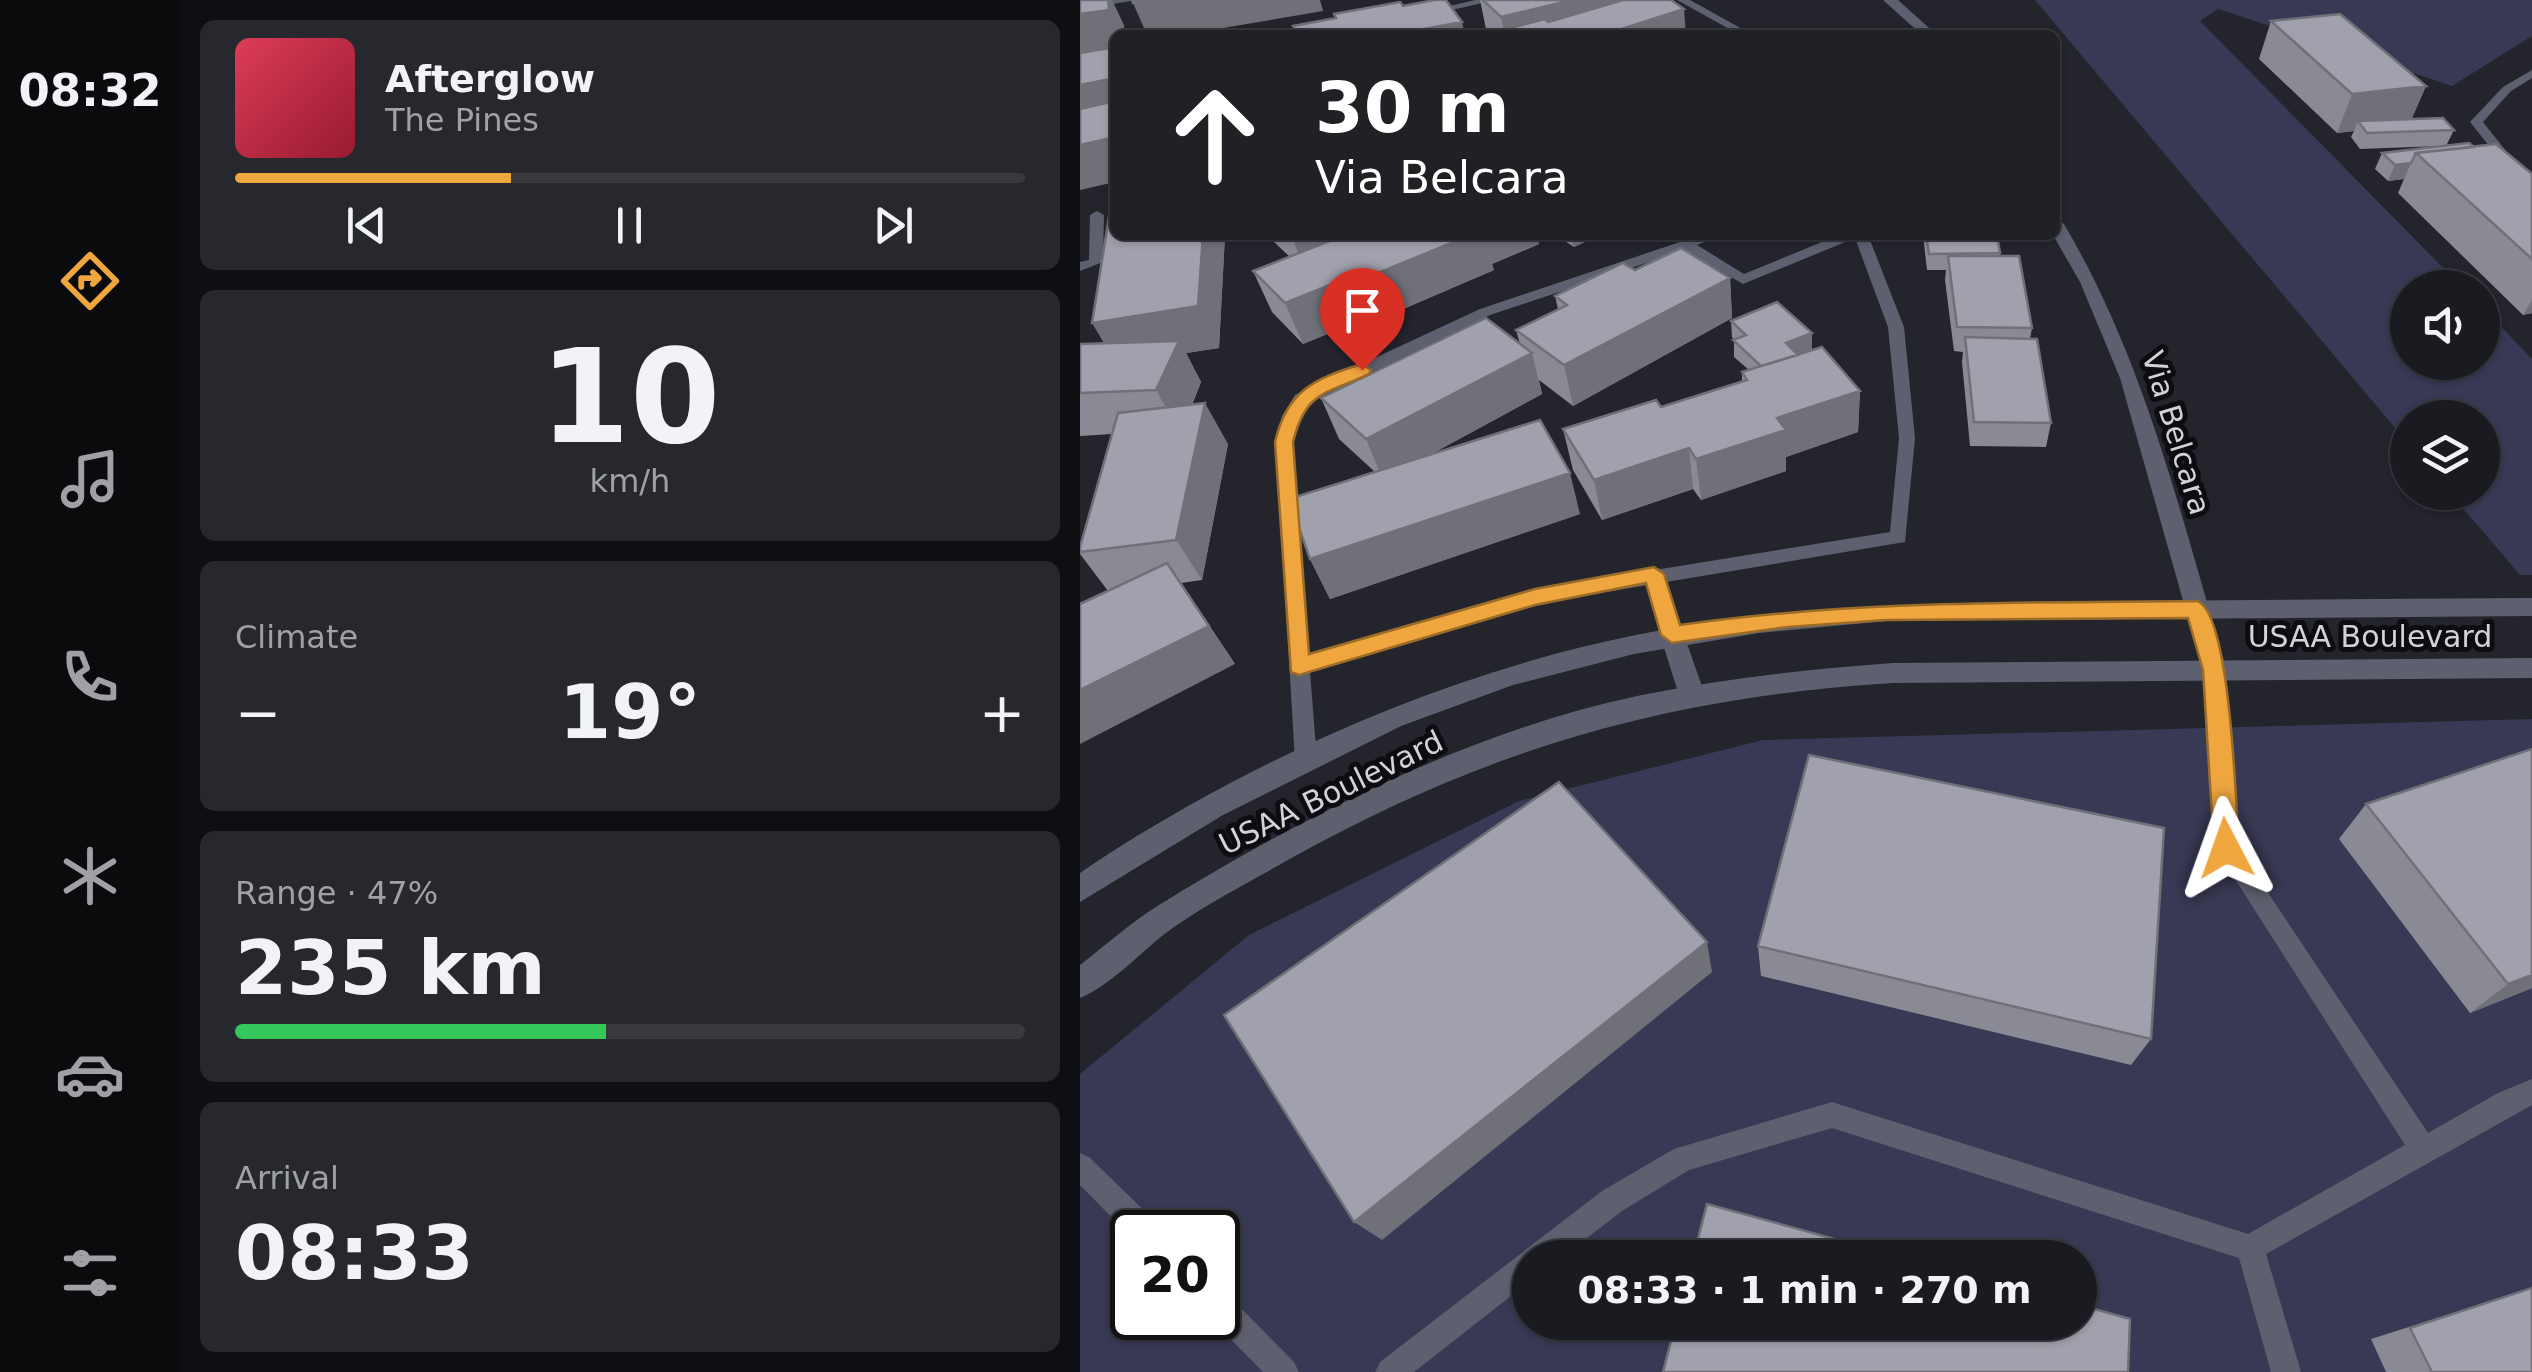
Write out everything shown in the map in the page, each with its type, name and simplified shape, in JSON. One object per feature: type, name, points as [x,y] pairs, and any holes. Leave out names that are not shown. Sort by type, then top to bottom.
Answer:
[{"type":"street","points":[[1890,0],[1924,30]]},
{"type":"street","name":"Via Belcara","points":[[2060,233],[2089,282],[2130,378],[2215,670]]},
{"type":"street","name":"USAA Boulevard","points":[[1080,888],[1125,855],[1392,719],[1520,673],[1672,635],[1788,618],[1886,612],[2532,607]]},
{"type":"street","points":[[1672,635],[1692,695]]},
{"type":"street","name":"USAA Boulevard","points":[[1080,983],[1166,916],[1281,850],[1419,780],[1541,734],[1692,695],[1797,679],[1893,673],[2532,668]]},
{"type":"lane","points":[[1080,7],[1130,0]]},
{"type":"lane","points":[[1419,14],[1491,0]]},
{"type":"lane","points":[[1682,0],[1739,30]]},
{"type":"lane","points":[[2532,73],[2507,88],[2476,122],[2506,158],[2532,181]]},
{"type":"lane","points":[[1080,220],[1110,212]]},
{"type":"lane","points":[[1080,266],[1096,262],[1097,216]]},
{"type":"lane","points":[[1306,761],[1284,442],[1290,416],[1301,398],[1485,312],[1701,240]]},
{"type":"lane","points":[[1687,245],[1743,280],[1839,240]]},
{"type":"lane","points":[[1299,666],[1535,597],[1654,574],[1899,537],[1907,438],[1896,327],[1863,240]]},
{"type":"lane","points":[[1654,574],[1672,635]]},
{"type":"lane","points":[[2215,670],[2226,848],[2423,1148]]},
{"type":"lane","points":[[1561,1240],[1612,1201],[1683,1158],[1832,1115],[2250,1248],[2423,1148],[2532,1092]]},
{"type":"lane","points":[[1080,1166],[1124,1210]]},
{"type":"lane","points":[[2250,1248],[2286,1372]]},
{"type":"lane","points":[[1390,1372],[1512,1278]]},
{"type":"lane","points":[[1240,1327],[1284,1372]]},
{"type":"shaded area","points":[[2035,0],[2532,0],[2532,36],[2452,86],[2218,9],[2200,21],[2445,270],[2390,270],[2390,380],[2500,380],[2500,326],[2532,359],[2532,575],[2520,575],[2465,510],[2500,510],[2500,400],[2390,400],[2390,422]]},
{"type":"shaded area","points":[[2532,719],[2532,1372],[1080,1372],[1080,1074],[1249,935],[1519,801],[1763,740]]},
{"type":"building","points":[[1080,0],[1108,0],[1109,10],[1080,14]]},
{"type":"building","points":[[1446,0],[1462,22],[1419,30],[1295,30],[1293,26],[1400,2],[1403,6]]},
{"type":"building","points":[[1483,0],[1572,0],[1501,17]]},
{"type":"building","points":[[1623,0],[1671,0],[1684,9],[1619,30],[1502,30],[1545,19],[1548,22]]},
{"type":"building","points":[[2340,14],[2426,86],[2352,94],[2271,21]]},
{"type":"building","points":[[1110,48],[1110,79],[1080,85],[1080,53]]},
{"type":"building","points":[[1110,102],[1110,138],[1080,145],[1080,109]]},
{"type":"building","points":[[2443,118],[2454,130],[2367,133],[2358,121]]},
{"type":"building","points":[[2469,143],[2474,147],[2416,153],[2411,163],[2395,165],[2382,153]]},
{"type":"building","points":[[2496,144],[2532,174],[2532,259],[2416,153]]},
{"type":"building","points":[[1110,210],[1110,240],[1203,240],[1198,306],[1092,323]]},
{"type":"building","points":[[1332,240],[1459,240],[1351,284],[1345,279],[1285,303],[1253,271]]},
{"type":"building","points":[[1927,240],[1998,240],[2000,253],[1929,254]]},
{"type":"building","points":[[1681,248],[1730,278],[1564,365],[1516,330],[1567,305],[1555,296],[1623,263],[1635,270]]},
{"type":"building","points":[[1948,256],[2019,256],[2032,328],[1957,327]]},
{"type":"building","points":[[1777,302],[1812,333],[1786,343],[1798,355],[1761,366],[1733,340],[1746,335],[1731,321]]},
{"type":"building","points":[[1486,318],[1532,353],[1366,439],[1321,398]]},
{"type":"building","points":[[1965,337],[2037,339],[2051,423],[1974,422]]},
{"type":"building","points":[[1179,341],[1156,390],[1080,393],[1080,344]]},
{"type":"building","points":[[1822,347],[1860,391],[1777,418],[1786,430],[1696,459],[1689,448],[1594,480],[1563,429],[1656,400],[1661,407],[1747,380],[1742,372]]},
{"type":"building","points":[[1205,403],[1176,540],[1080,552],[1118,413]]},
{"type":"building","points":[[1540,420],[1570,473],[1310,559],[1289,499]]},
{"type":"building","points":[[1167,563],[1209,626],[1080,690],[1080,604]]},
{"type":"building","points":[[2532,749],[2532,975],[2508,984],[2366,804]]},
{"type":"building","points":[[1809,755],[2164,828],[2151,1039],[1758,946]]},
{"type":"building","points":[[1559,782],[1707,942],[1354,1222],[1224,1015]]},
{"type":"building","points":[[1707,1204],[1838,1240],[1698,1240]]},
{"type":"building","points":[[2532,1288],[2532,1372],[2432,1372],[2410,1328]]},
{"type":"building","points":[[2097,1310],[2130,1319],[2128,1372],[1663,1372],[1671,1340],[2097,1340]]},
{"type":"route","points":[[1362,370],[1301,398],[1290,416],[1284,442],[1299,666],[1535,597],[1654,574],[1672,635],[1788,618],[1886,612],[2197,610],[2215,670],[2226,848]]}]
